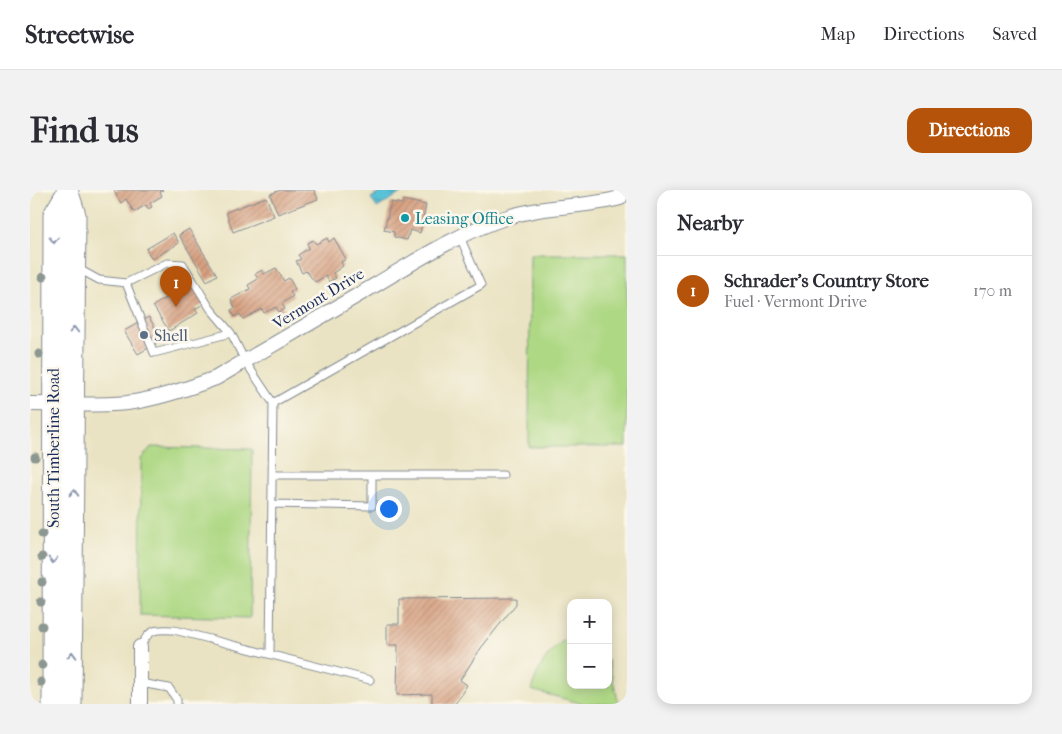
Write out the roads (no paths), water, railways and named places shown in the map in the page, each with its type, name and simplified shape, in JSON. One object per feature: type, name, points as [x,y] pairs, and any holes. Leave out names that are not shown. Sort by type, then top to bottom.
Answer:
[{"type":"main road","name":"South Timberline Road","points":[[66,192],[75,215],[71,704]]},
{"type":"main road","name":"South Timberline Road","points":[[53,704],[54,215],[66,192]]},
{"type":"street","name":"Vermont Drive","points":[[30,404],[128,402],[160,397],[216,378],[460,237],[524,212],[567,205],[603,203],[621,194]]},
{"type":"street","points":[[140,647],[140,704]]},
{"type":"lane","points":[[273,403],[481,285],[460,237]]},
{"type":"lane","points":[[75,266],[99,280],[126,283],[167,263],[183,264],[210,308],[231,333],[246,361],[273,403],[270,653]]},
{"type":"lane","points":[[126,283],[154,353],[231,333]]},
{"type":"lane","points":[[272,475],[502,475]]},
{"type":"lane","points":[[272,504],[372,506],[372,476]]},
{"type":"lane","points":[[140,647],[146,635],[156,629],[174,630],[370,680]]},
{"type":"lane","points":[[140,682],[170,688],[177,700],[176,704]]},
{"type":"water","points":[[385,190],[404,191],[377,208],[371,198]]},
{"type":"place","name":"Leasing Office","points":[[405,218]]},
{"type":"place","name":"Schrader's Country Store","points":[[176,307]]},
{"type":"place","name":"Shell","points":[[144,335]]}]
